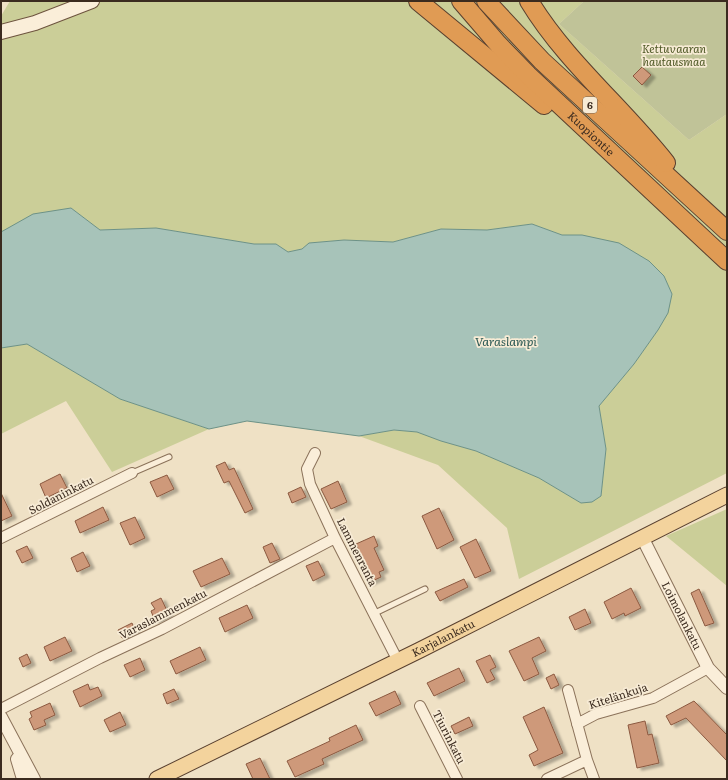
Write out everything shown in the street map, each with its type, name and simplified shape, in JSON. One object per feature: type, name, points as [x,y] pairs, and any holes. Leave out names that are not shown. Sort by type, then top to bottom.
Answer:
[{"type":"highway","points":[[418,1],[500,70],[640,182]]},
{"type":"highway","name":"Kuopiontie","points":[[461,1],[498,44],[528,75],[640,182],[727,262]]},
{"type":"highway","name":"Kuopiontie","points":[[486,1],[542,61],[727,231]]},
{"type":"highway","points":[[529,1],[541,20],[606,97],[652,145],[699,205]]},
{"type":"main road","points":[[1,32],[35,23],[92,1]]},
{"type":"main road","name":"Karjalankatu","points":[[158,779],[643,539],[727,495]]},
{"type":"street","name":"Lammenranta","points":[[315,452],[307,469],[308,476],[335,538],[375,613],[398,661]]},
{"type":"street","name":"Soldaninkatu","points":[[1,538],[132,474]]},
{"type":"street","name":"Varaslammenkatu","points":[[1,709],[100,658],[162,629],[335,538]]},
{"type":"street","name":"Loimolankatu","points":[[643,539],[708,668],[727,688]]},
{"type":"street","name":"Kitelänkuja","points":[[577,724],[596,714],[653,698],[708,668]]},
{"type":"street","points":[[568,690],[587,760],[594,779]]},
{"type":"street","name":"Tiurinkatu","points":[[420,706],[457,779]]},
{"type":"street","points":[[1,716],[23,779]]},
{"type":"street","points":[[7,730],[34,779]]},
{"type":"street","points":[[547,779],[587,760]]},
{"type":"lane","points":[[132,474],[169,457]]},
{"type":"lane","points":[[375,613],[425,588]]},
{"type":"green space","points":[[10,1],[584,1],[559,24],[689,140],[727,114],[727,473],[519,579],[507,528],[438,465],[359,436],[394,430],[418,432],[441,441],[476,451],[539,478],[581,503],[601,496],[606,449],[599,406],[634,364],[658,330],[672,295],[664,276],[649,261],[582,235],[562,235],[532,224],[487,230],[441,229],[393,242],[344,240],[310,243],[302,249],[288,252],[276,244],[254,244],[156,228],[100,230],[71,208],[1,232],[1,16]]},
{"type":"green space","name":"Kettuvaaran hautausmaa","points":[[584,1],[727,1],[727,114],[689,140],[559,24]]},
{"type":"green space","points":[[27,344],[120,399],[209,429],[112,472],[66,401],[1,434],[1,348]]},
{"type":"green space","points":[[727,509],[727,586],[666,536]]},
{"type":"water","name":"Varaslampi","points":[[71,208],[100,230],[156,228],[254,244],[276,244],[288,252],[302,249],[309,243],[344,240],[393,242],[441,229],[487,230],[532,224],[562,235],[582,235],[619,243],[649,261],[664,276],[672,294],[668,313],[658,330],[634,364],[599,406],[606,449],[601,496],[592,502],[581,503],[539,478],[476,451],[441,441],[417,432],[394,430],[359,436],[247,421],[209,429],[120,399],[27,344],[1,348],[1,232],[33,214]]},
{"type":"building","points":[[642,67],[651,75],[642,85],[633,76]]},
{"type":"building","points":[[225,462],[229,470],[234,468],[253,509],[245,513],[229,481],[224,483],[216,466]]},
{"type":"building","points":[[60,474],[67,488],[46,498],[40,484]]},
{"type":"building","points":[[167,475],[174,489],[157,497],[150,482]]},
{"type":"building","points":[[338,481],[347,502],[331,509],[321,489]]},
{"type":"building","points":[[301,487],[306,497],[292,503],[288,493]]},
{"type":"building","points":[[1,493],[12,516],[1,521]]},
{"type":"building","points":[[103,507],[109,520],[80,533],[75,521]]},
{"type":"building","points":[[439,508],[454,540],[437,549],[422,516]]},
{"type":"building","points":[[135,517],[145,538],[130,545],[120,523]]},
{"type":"building","points":[[374,536],[378,546],[374,548],[384,570],[379,572],[381,577],[368,583],[361,568],[366,566],[356,544]]},
{"type":"building","points":[[476,539],[491,571],[475,578],[460,547]]},
{"type":"building","points":[[272,543],[280,559],[270,563],[263,547]]},
{"type":"building","points":[[27,546],[33,558],[22,563],[16,551]]},
{"type":"building","points":[[83,552],[90,566],[77,572],[71,558]]},
{"type":"building","points":[[222,558],[230,574],[201,587],[193,571]]},
{"type":"building","points":[[318,561],[325,575],[313,581],[306,566]]},
{"type":"building","points":[[464,579],[468,587],[440,601],[435,592]]},
{"type":"building","points":[[631,588],[641,608],[625,616],[624,613],[612,619],[604,602]]},
{"type":"building","points":[[699,589],[714,623],[705,626],[691,593]]},
{"type":"building","points":[[161,598],[169,615],[155,621],[151,611],[155,609],[151,603]]},
{"type":"building","points":[[247,605],[253,618],[225,632],[219,618]]},
{"type":"building","points":[[585,609],[591,623],[575,630],[569,617]]},
{"type":"building","points":[[132,623],[136,632],[122,638],[118,630]]},
{"type":"building","points":[[65,637],[72,651],[50,661],[44,647]]},
{"type":"building","points":[[539,637],[546,651],[532,658],[539,674],[524,681],[509,651]]},
{"type":"building","points":[[200,647],[206,660],[176,674],[170,661]]},
{"type":"building","points":[[27,654],[31,663],[23,667],[19,658]]},
{"type":"building","points":[[490,655],[496,667],[490,670],[495,679],[487,683],[476,661]]},
{"type":"building","points":[[140,658],[145,670],[130,677],[124,665]]},
{"type":"building","points":[[459,668],[465,681],[434,696],[427,683]]},
{"type":"building","points":[[554,674],[559,685],[551,689],[546,678]]},
{"type":"building","points":[[88,684],[90,690],[98,687],[102,696],[80,707],[73,691]]},
{"type":"building","points":[[174,689],[179,699],[167,704],[163,694]]},
{"type":"building","points":[[395,691],[401,704],[376,716],[369,703]]},
{"type":"building","points":[[694,701],[727,735],[727,761],[686,718],[671,725],[666,716]]},
{"type":"building","points":[[50,703],[55,715],[44,720],[46,725],[34,730],[29,719],[32,717],[30,712]]},
{"type":"building","points":[[544,707],[563,753],[534,766],[529,755],[538,750],[523,717]]},
{"type":"building","points":[[120,712],[126,725],[110,732],[104,720]]},
{"type":"building","points":[[469,717],[473,726],[455,734],[451,726]]},
{"type":"building","points":[[645,721],[648,735],[652,734],[659,763],[637,768],[628,725]]},
{"type":"building","points":[[356,725],[363,740],[322,759],[324,764],[295,777],[287,761],[330,741],[329,738]]},
{"type":"building","points":[[260,758],[270,779],[253,779],[246,764]]}]
